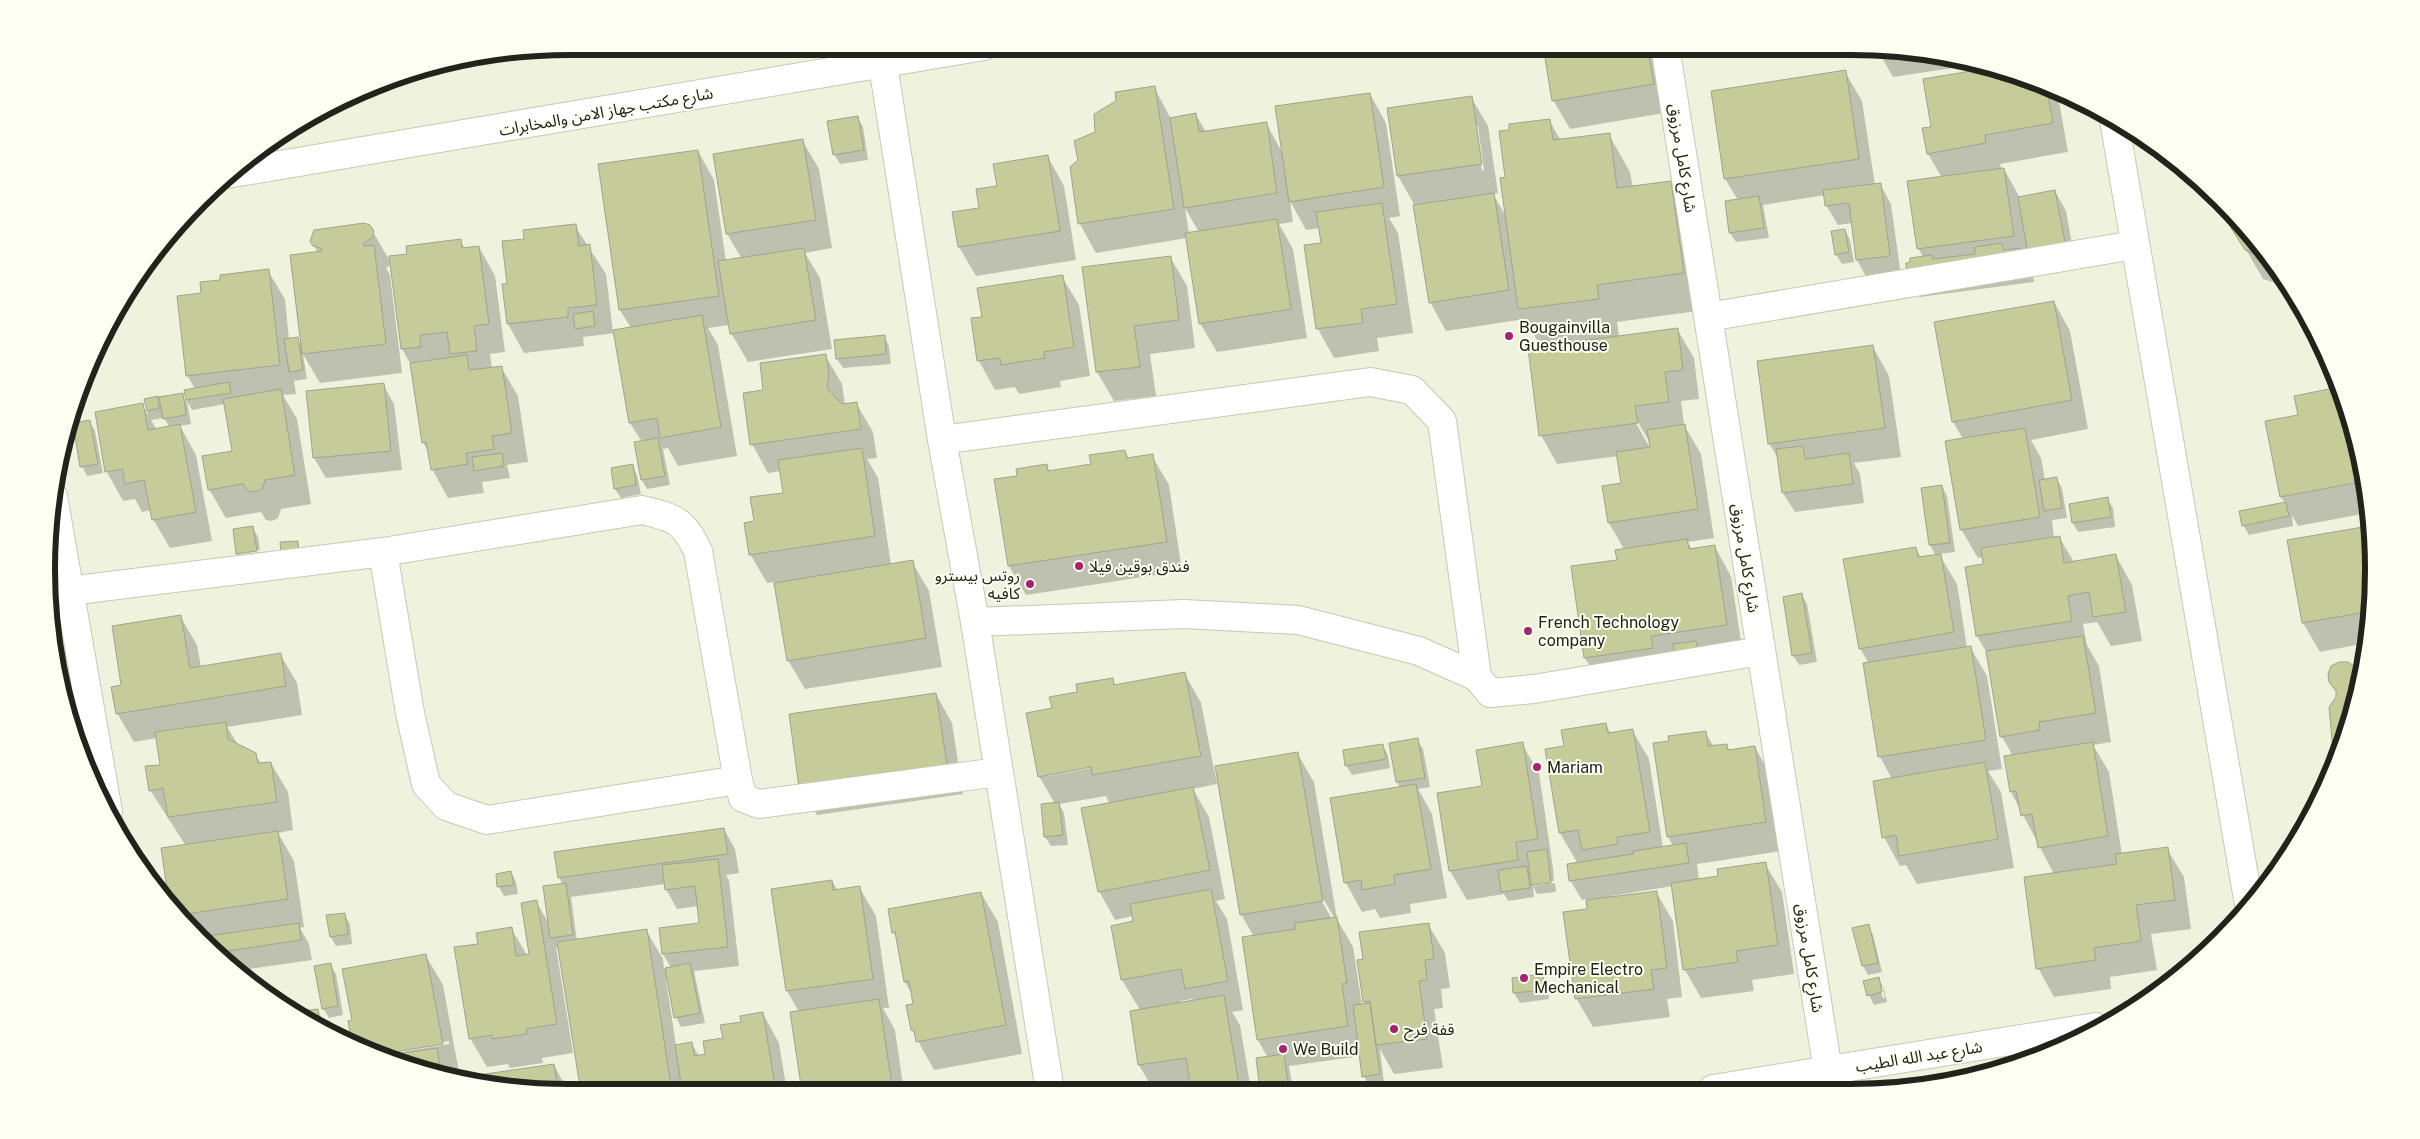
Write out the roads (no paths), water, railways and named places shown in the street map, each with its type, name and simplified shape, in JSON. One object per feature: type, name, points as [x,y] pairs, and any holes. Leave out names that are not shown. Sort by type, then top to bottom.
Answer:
[{"type":"street","name":"شارع مكتب جهاز الامن والمخابرات","points":[[244,171],[881,55]]},
{"type":"street","points":[[881,55],[942,440],[975,622],[1049,1084]]},
{"type":"street","name":"شارع كامل مرزوق","points":[[1666,55],[1828,1071]]},
{"type":"street","points":[[2115,129],[2248,897]]},
{"type":"street","points":[[1708,316],[2134,245]]},
{"type":"street","points":[[942,440],[1370,382],[1412,390],[1442,421],[1477,677]]},
{"type":"street","points":[[69,592],[383,552],[642,510],[672,517],[689,533],[698,551],[738,780],[744,798],[758,804],[998,772]]},
{"type":"street","points":[[58,519],[104,787]]},
{"type":"street","points":[[383,552],[410,713],[426,784],[446,806],[487,820],[738,780]]},
{"type":"street","points":[[975,622],[1184,614],[1298,620],[1419,651],[1477,677],[1490,693],[1534,689],[1761,651]]},
{"type":"street","name":"شارع عبد الله الطيب","points":[[1745,1084],[2081,1029]]},
{"type":"place","name":"Bougainvilla Guesthouse","points":[[1509,336]]},
{"type":"place","name":"فندق بوقين فيلا","points":[[1079,566]]},
{"type":"place","name":"روتس بيسترو كافيه","points":[[1030,584]]},
{"type":"place","name":"French Technology company","points":[[1528,631]]},
{"type":"place","name":"Mariam","points":[[1537,767]]},
{"type":"place","name":"Empire Electro Mechanical","points":[[1524,978]]},
{"type":"place","name":"قفة فرح","points":[[1394,1029]]},
{"type":"place","name":"We Build","points":[[1283,1049]]}]
